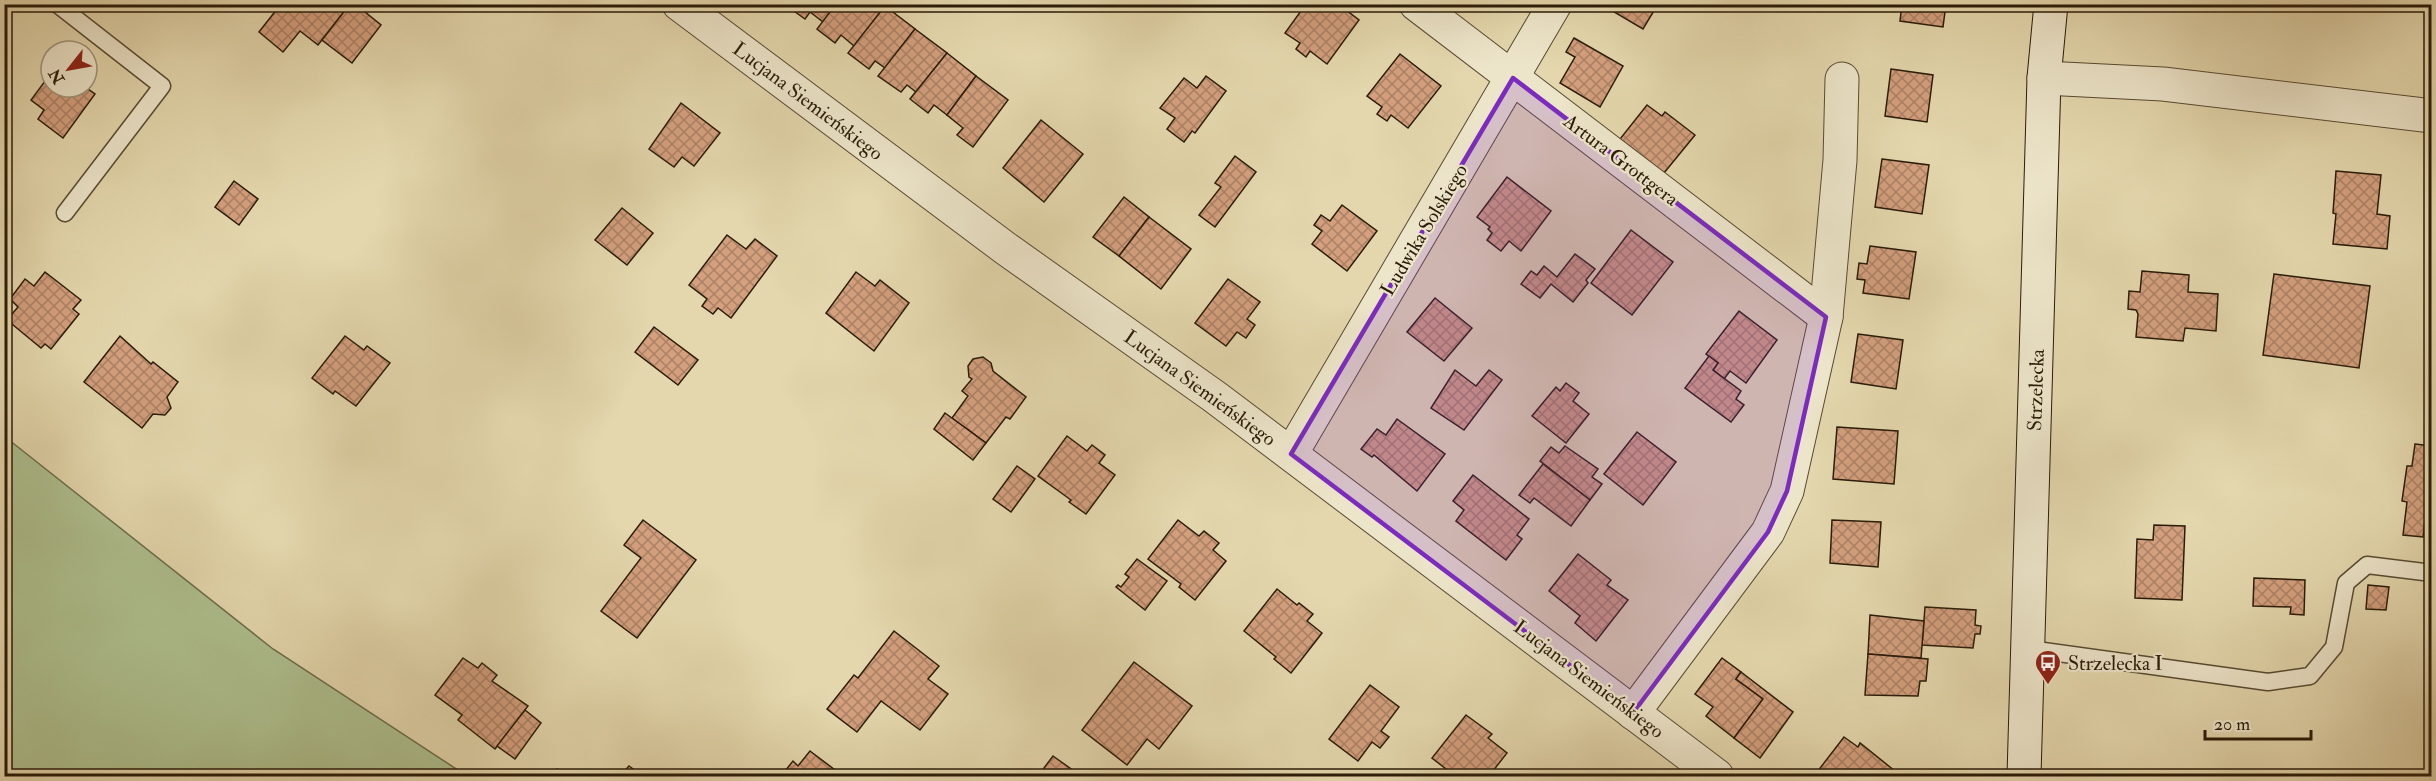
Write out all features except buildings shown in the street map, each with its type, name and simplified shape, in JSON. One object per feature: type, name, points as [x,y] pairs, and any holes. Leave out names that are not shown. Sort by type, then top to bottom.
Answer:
[{"type":"street","name":"Lucjana Siemieńskiego","points":[[679,4],[1005,248],[1215,397],[1717,777]]},
{"type":"street","name":"Artura Grottgera","points":[[1416,4],[1826,316]]},
{"type":"street","name":"Ludwika Solskiego","points":[[1291,454],[1555,4]]},
{"type":"street","name":"Strzelecka","points":[[2024,777],[2044,78],[2050,4]]},
{"type":"street","points":[[2044,78],[2163,84],[2432,116]]},
{"type":"street","points":[[1633,712],[1768,532],[1787,491],[1826,316],[1840,160],[1842,79]]},
{"type":"lane","points":[[57,4],[162,86],[65,213]]},
{"type":"lane","points":[[2029,650],[2268,682],[2310,676],[2334,647],[2346,583],[2367,565],[2432,573]]},
{"type":"highlighted area","points":[[1513,78],[1826,317],[1787,491],[1768,532],[1633,713],[1291,454]]},
{"type":"green space","points":[[4,436],[273,649],[467,776],[5,776]]},
{"type":"place","name":"Strzelecka I","points":[[2048,686]]}]
